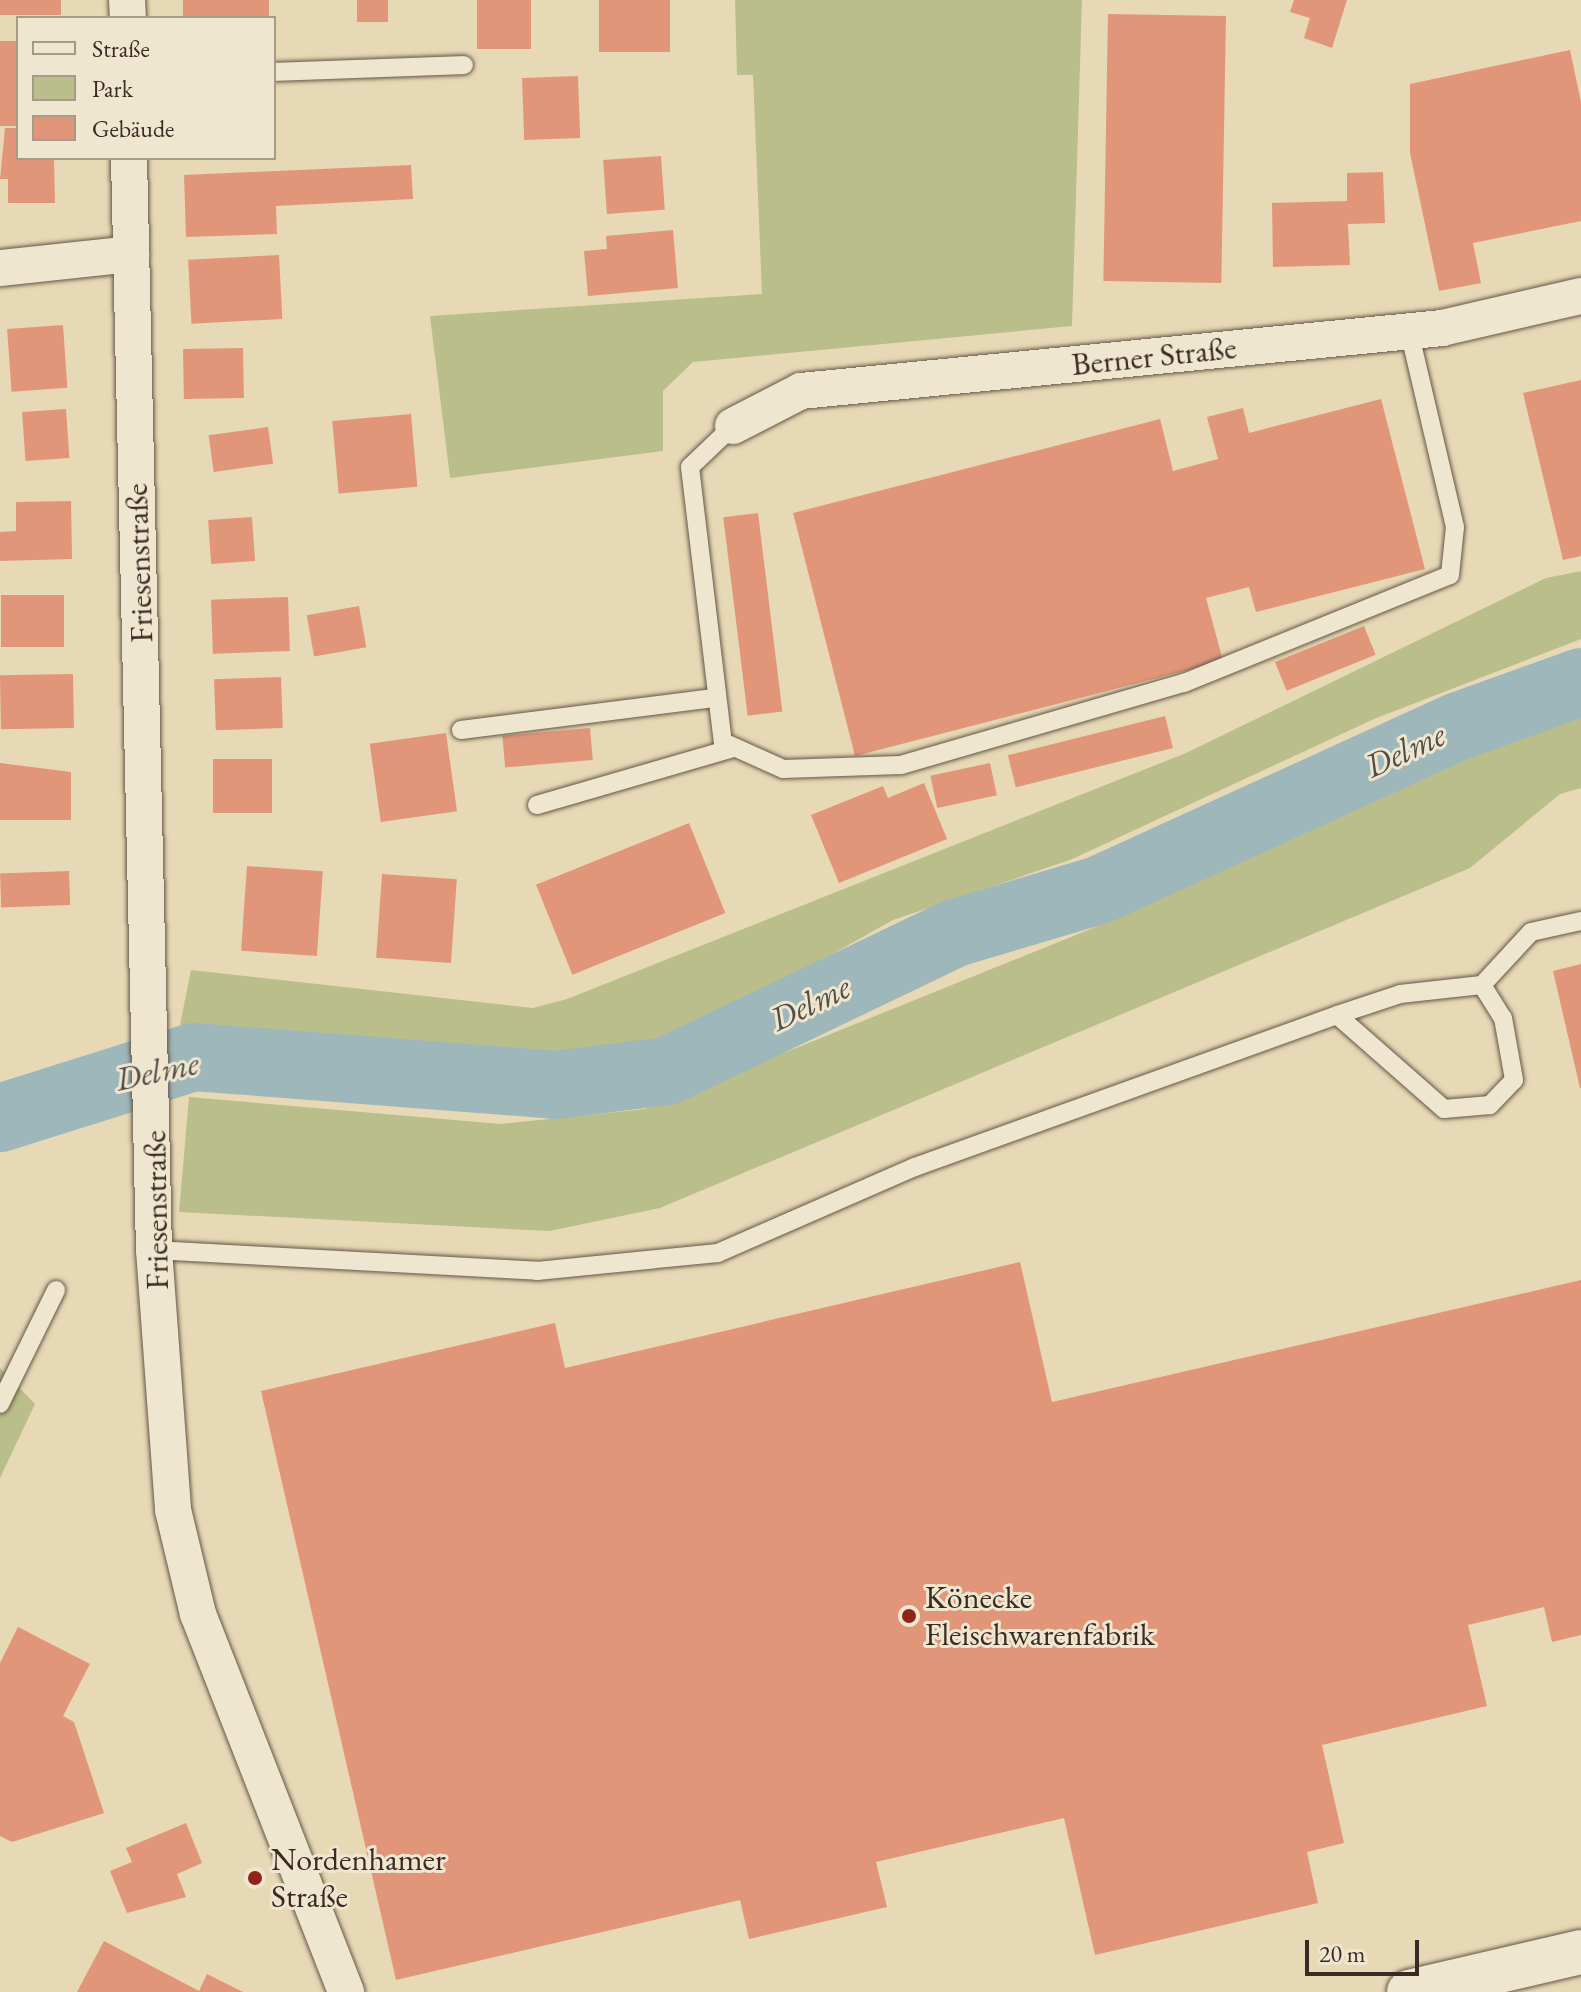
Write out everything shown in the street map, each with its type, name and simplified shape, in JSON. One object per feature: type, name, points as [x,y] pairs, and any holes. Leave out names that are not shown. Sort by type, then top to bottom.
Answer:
[{"type":"street","name":"Friesenstraße","points":[[129,160],[154,1110],[154,1250],[173,1510],[198,1614],[346,1992]]},
{"type":"street","points":[[0,268],[131,254]]},
{"type":"street","name":"Berner Straße","points":[[733,426],[801,391],[1409,331],[1581,296]]},
{"type":"street","points":[[1409,1992],[1456,1987],[1581,1952]]},
{"type":"lane","points":[[276,72],[464,65]]},
{"type":"lane","points":[[733,426],[690,467],[723,742],[783,769],[901,765],[1184,683],[1450,575],[1455,527],[1409,331]]},
{"type":"lane","points":[[461,730],[716,698]]},
{"type":"lane","points":[[537,805],[733,748]]},
{"type":"lane","points":[[154,1250],[537,1271],[718,1253],[915,1167],[1337,1015],[1400,994],[1482,985],[1531,932],[1581,921]]},
{"type":"lane","points":[[1337,1015],[1444,1109],[1490,1105],[1514,1080],[1503,1018],[1482,985]]},
{"type":"lane","points":[[0,1404],[56,1290]]},
{"type":"green space","points":[[735,0],[1082,0],[1072,326],[693,362],[663,391],[663,451],[450,478],[430,316],[762,294],[753,75],[737,75]]},
{"type":"green space","points":[[1581,571],[1581,639],[1374,719],[1070,860],[893,920],[672,1044],[547,1062],[180,1025],[191,970],[533,1008],[567,999],[1186,753],[1546,578]]},
{"type":"green space","points":[[1581,708],[1581,788],[1560,794],[1470,868],[660,1208],[549,1231],[179,1212],[189,1097],[501,1124],[645,1109],[1108,922]]},
{"type":"green space","points":[[0,1368],[35,1404],[0,1478]]},
{"type":"building","points":[[0,0],[61,0],[61,15],[0,15]]},
{"type":"building","points":[[183,0],[269,0],[269,16],[183,16]]},
{"type":"building","points":[[357,0],[388,0],[388,22],[357,22]]},
{"type":"building","points":[[477,0],[531,0],[531,49],[477,49]]},
{"type":"building","points":[[599,0],[670,0],[670,52],[599,52]]},
{"type":"building","points":[[1294,0],[1347,0],[1332,48],[1304,38],[1310,18],[1290,12]]},
{"type":"building","points":[[1108,14],[1226,16],[1221,283],[1103,281]]},
{"type":"building","points":[[0,41],[16,41],[16,126],[0,126]]},
{"type":"building","points":[[1570,50],[1581,102],[1581,221],[1473,243],[1481,283],[1439,291],[1410,153],[1410,84]]},
{"type":"building","points":[[578,76],[580,138],[524,140],[522,78]]},
{"type":"building","points":[[5,128],[16,128],[16,160],[54,160],[55,203],[8,203],[8,179],[0,179]]},
{"type":"building","points":[[661,156],[665,210],[607,214],[603,160]]},
{"type":"building","points":[[411,165],[413,199],[276,206],[277,234],[186,237],[184,175]]},
{"type":"building","points":[[1383,172],[1385,223],[1348,224],[1350,265],[1273,267],[1272,203],[1347,201],[1347,173]]},
{"type":"building","points":[[673,230],[678,288],[588,296],[584,251],[607,249],[606,236]]},
{"type":"building","points":[[279,255],[282,319],[191,324],[188,260]]},
{"type":"building","points":[[63,325],[67,388],[12,392],[7,329]]},
{"type":"building","points":[[243,348],[244,398],[184,399],[183,349]]},
{"type":"building","points":[[1581,380],[1581,556],[1563,560],[1523,393]]},
{"type":"building","points":[[1381,399],[1425,569],[1256,612],[1249,587],[1206,598],[1223,661],[855,756],[793,513],[1160,419],[1173,471],[1218,459],[1207,417],[1243,408],[1249,433]]},
{"type":"building","points":[[66,409],[69,458],[26,461],[22,412]]},
{"type":"building","points":[[411,414],[417,487],[339,494],[332,421]]},
{"type":"building","points":[[268,427],[273,464],[214,472],[209,435]]},
{"type":"building","points":[[71,501],[72,559],[0,561],[0,532],[16,531],[16,502]]},
{"type":"building","points":[[758,513],[782,712],[748,716],[723,517]]},
{"type":"building","points":[[252,517],[255,561],[211,564],[208,520]]},
{"type":"building","points":[[1,595],[64,595],[64,647],[1,647]]},
{"type":"building","points":[[288,597],[290,651],[213,654],[211,600]]},
{"type":"building","points":[[359,606],[366,647],[314,657],[307,615]]},
{"type":"building","points":[[1364,626],[1376,655],[1287,691],[1275,662]]},
{"type":"building","points":[[73,674],[74,728],[1,729],[0,675]]},
{"type":"building","points":[[281,677],[283,728],[216,730],[214,679]]},
{"type":"building","points":[[1165,716],[1173,748],[1016,787],[1008,755]]},
{"type":"building","points":[[590,728],[593,760],[505,768],[502,736]]},
{"type":"building","points":[[446,733],[457,811],[381,822],[370,744]]},
{"type":"building","points":[[213,759],[272,759],[272,813],[213,813]]},
{"type":"building","points":[[0,763],[71,772],[71,820],[0,820]]},
{"type":"building","points":[[990,763],[997,795],[937,808],[930,776]]},
{"type":"building","points":[[924,783],[947,839],[839,883],[811,815],[883,786],[888,798]]},
{"type":"building","points":[[689,823],[725,913],[572,975],[536,885]]},
{"type":"building","points":[[247,866],[323,871],[317,956],[241,951]]},
{"type":"building","points":[[69,871],[70,905],[1,907],[0,873]]},
{"type":"building","points":[[382,874],[457,879],[451,963],[376,958]]},
{"type":"building","points":[[1581,964],[1581,1088],[1580,1088],[1553,971]]},
{"type":"building","name":"Könecke Fleischwarenfabrik","points":[[1020,1262],[1052,1402],[1581,1280],[1581,1635],[1552,1642],[1544,1607],[1468,1625],[1487,1706],[1322,1745],[1344,1843],[1307,1852],[1318,1903],[1095,1955],[1064,1818],[876,1862],[887,1907],[749,1939],[740,1900],[396,1980],[261,1391],[555,1323],[565,1368]]},
{"type":"building","points":[[18,1627],[90,1664],[63,1716],[74,1722],[104,1813],[12,1842],[0,1836],[0,1663]]},
{"type":"building","points":[[186,1823],[202,1863],[177,1874],[186,1897],[127,1913],[110,1871],[132,1862],[126,1848]]},
{"type":"building","points":[[104,1941],[199,1991],[207,1974],[243,1992],[77,1992]]},
{"type":"waterway","name":"Delme","points":[[0,1118],[194,1057],[555,1085],[667,1071],[955,933],[1099,890],[1459,726],[1581,682]]},
{"type":"place","name":"Könecke Fleischwarenfabrik","points":[[909,1616]]},
{"type":"place","name":"Nordenhamer Straße","points":[[255,1878]]}]
